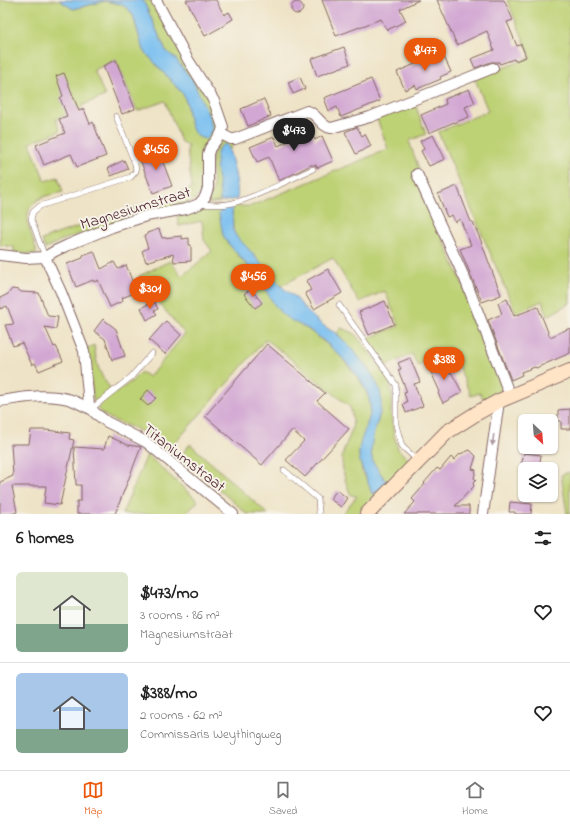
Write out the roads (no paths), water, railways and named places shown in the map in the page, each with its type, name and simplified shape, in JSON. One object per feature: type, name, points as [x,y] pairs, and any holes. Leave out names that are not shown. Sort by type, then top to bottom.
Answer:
[{"type":"main road","points":[[367,514],[448,432],[477,413],[504,399],[570,371]]},
{"type":"main road","points":[[377,514],[415,465]]},
{"type":"street","points":[[156,0],[186,58],[214,101],[223,127],[221,134],[231,139],[235,139],[307,111],[311,112],[325,126],[331,128],[370,117],[493,68]]},
{"type":"street","name":"Magnesiumstraat","points":[[0,255],[26,258],[45,257],[68,245],[112,227],[146,216],[186,209],[199,204],[208,188],[208,154],[210,148],[221,134]]},
{"type":"street","points":[[418,174],[465,279],[493,350],[504,399],[483,514]]},
{"type":"street","points":[[45,257],[61,292],[84,351],[89,405],[91,409]]},
{"type":"street","name":"Titaniumstraat","points":[[0,401],[37,396],[64,398],[91,409],[107,422],[146,442],[233,514]]},
{"type":"lane","points":[[45,257],[31,219],[33,212],[40,206],[130,177],[136,171],[135,164],[116,116]]},
{"type":"lane","points":[[199,204],[232,204],[313,169]]},
{"type":"lane","points":[[339,306],[396,385],[396,425],[402,446],[415,465]]},
{"type":"lane","points":[[91,409],[130,377],[152,352]]},
{"type":"lane","points":[[284,470],[318,499],[319,514]]},
{"type":"water","points":[[59,0],[143,0],[166,51],[175,58],[193,81],[210,118],[212,132],[206,139],[199,137],[192,128],[183,94],[145,52],[133,15],[128,9],[121,4],[105,1],[73,9]]},
{"type":"water","points":[[227,144],[233,163],[238,194],[237,199],[220,202],[216,159],[217,152],[221,146]]},
{"type":"water","points":[[232,206],[233,230],[236,236],[281,286],[295,297],[316,319],[336,333],[349,346],[368,369],[377,384],[380,391],[381,409],[371,453],[373,462],[387,483],[379,491],[372,494],[359,458],[361,440],[370,413],[369,399],[366,389],[353,370],[326,342],[280,312],[274,305],[263,285],[227,242],[223,235],[219,214],[221,207]]}]
